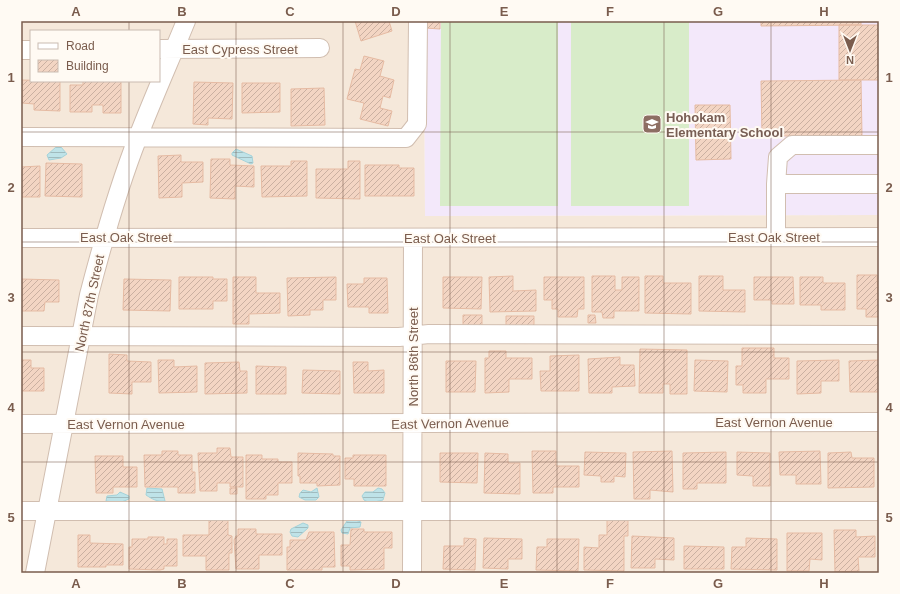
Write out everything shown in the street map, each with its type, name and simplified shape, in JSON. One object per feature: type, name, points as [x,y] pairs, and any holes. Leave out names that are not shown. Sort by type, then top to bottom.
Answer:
[{"type":"street","name":"North 87th Street","points":[[160,70],[167,49],[186,21]]},
{"type":"street","points":[[21,138],[406,138],[417,124],[418,21]]},
{"type":"street","name":"East Cypress Street","points":[[167,49],[320,48]]},
{"type":"street","name":"North 87th Street","points":[[35,573],[89,295],[105,238],[156,82]]},
{"type":"street","points":[[776,237],[776,184],[778,157],[792,145],[879,145]]},
{"type":"street","points":[[776,184],[879,184]]},
{"type":"street","name":"East Oak Street","points":[[21,238],[879,237]]},
{"type":"street","name":"North 86th Street","points":[[412,573],[414,238]]},
{"type":"street","points":[[21,336],[400,337],[414,335],[879,335]]},
{"type":"street","name":"East Vernon Avenue","points":[[21,424],[879,422]]},
{"type":"street","points":[[21,511],[879,511]]},
{"type":"shaded area","points":[[21,21],[424,21],[425,216],[879,215],[879,573],[21,573]]},
{"type":"shaded area","name":"Hohokam Elementary School","points":[[424,21],[879,21],[879,215],[425,216]]},
{"type":"green space","points":[[571,21],[689,22],[689,206],[571,206]]},
{"type":"green space","points":[[441,22],[558,22],[558,206],[440,206]]},
{"type":"water","points":[[56,147],[61,147],[67,154],[61,158],[49,160],[47,155]]},
{"type":"water","points":[[236,149],[252,156],[253,163],[251,164],[232,155]]},
{"type":"water","points":[[147,488],[162,489],[165,501],[155,500],[146,495]]},
{"type":"water","points":[[317,488],[319,497],[316,500],[305,500],[299,497],[303,490],[311,492]]},
{"type":"water","points":[[378,488],[382,489],[385,493],[383,500],[370,503],[364,500],[362,496],[365,492],[373,492]]},
{"type":"water","points":[[120,492],[129,496],[129,499],[119,503],[106,501],[107,496],[117,495]]},
{"type":"water","points":[[355,520],[361,522],[360,527],[350,528],[348,534],[342,533],[341,530],[347,521]]},
{"type":"water","points":[[303,523],[308,525],[308,528],[298,537],[292,536],[290,532],[291,529]]},
{"type":"building","points":[[355,21],[389,21],[392,31],[361,41]]},
{"type":"building","points":[[426,21],[440,21],[440,29],[425,28]]},
{"type":"building","points":[[761,21],[861,21],[861,25],[761,26]]},
{"type":"building","points":[[839,25],[879,25],[879,80],[839,80]]},
{"type":"building","points":[[364,56],[384,61],[380,76],[394,80],[390,98],[383,96],[380,108],[392,111],[388,126],[360,119],[364,103],[347,99],[355,69],[360,70]]},
{"type":"building","points":[[22,80],[30,80],[30,82],[60,82],[60,111],[34,110],[34,104],[22,103]]},
{"type":"building","points":[[861,80],[862,136],[762,136],[761,81]]},
{"type":"building","points":[[83,82],[121,82],[121,113],[103,113],[103,105],[92,105],[92,112],[70,112],[70,85],[83,85]]},
{"type":"building","points":[[194,82],[233,83],[232,119],[208,118],[208,125],[193,124]]},
{"type":"building","points":[[242,83],[280,83],[280,112],[242,113]]},
{"type":"building","points":[[324,88],[325,125],[291,126],[291,89]]},
{"type":"building","points":[[695,105],[730,105],[731,159],[696,160]]},
{"type":"building","points":[[181,155],[181,162],[203,162],[203,182],[182,183],[182,197],[159,198],[158,156]]},
{"type":"building","points":[[211,159],[230,159],[230,165],[254,166],[254,187],[235,186],[235,199],[210,198]]},
{"type":"building","points":[[291,161],[307,161],[307,196],[262,197],[261,166],[291,166]]},
{"type":"building","points":[[348,161],[360,161],[360,199],[316,198],[316,169],[348,169]]},
{"type":"building","points":[[46,163],[82,164],[82,197],[45,196]]},
{"type":"building","points":[[365,165],[399,165],[399,168],[414,168],[414,196],[365,196]]},
{"type":"building","points":[[40,166],[40,197],[21,197],[21,167]]},
{"type":"building","points":[[857,275],[877,275],[879,317],[866,317],[866,309],[857,309]]},
{"type":"building","points":[[513,276],[513,291],[536,290],[536,311],[490,312],[489,277]]},
{"type":"building","points":[[592,276],[615,276],[615,290],[622,290],[622,277],[639,277],[639,311],[614,311],[614,318],[603,318],[602,312],[592,312]]},
{"type":"building","points":[[645,276],[663,276],[663,283],[691,283],[691,314],[645,313]]},
{"type":"building","points":[[699,276],[723,276],[723,290],[745,290],[745,312],[699,311]]},
{"type":"building","points":[[179,277],[213,277],[213,279],[227,279],[227,301],[213,301],[213,309],[179,309]]},
{"type":"building","points":[[233,277],[256,277],[256,293],[280,293],[280,313],[249,314],[249,324],[233,324]]},
{"type":"building","points":[[336,277],[336,300],[323,300],[323,310],[310,310],[310,315],[288,316],[287,278]]},
{"type":"building","points":[[443,277],[482,277],[481,309],[443,308]]},
{"type":"building","points":[[544,277],[584,277],[584,309],[578,309],[577,317],[558,317],[558,309],[552,309],[552,300],[544,300]]},
{"type":"building","points":[[754,277],[793,277],[794,304],[772,304],[772,300],[754,300]]},
{"type":"building","points":[[800,277],[823,277],[823,283],[845,283],[845,310],[821,310],[821,305],[800,305]]},
{"type":"building","points":[[364,278],[387,278],[388,313],[369,313],[369,307],[348,307],[347,284],[364,284]]},
{"type":"building","points":[[21,279],[59,280],[59,302],[45,302],[44,311],[21,311]]},
{"type":"building","points":[[124,279],[171,280],[170,311],[123,310]]},
{"type":"building","points":[[463,315],[482,315],[482,328],[463,328]]},
{"type":"building","points":[[588,315],[595,315],[596,323],[588,323]]},
{"type":"building","points":[[506,316],[534,316],[534,327],[506,327]]},
{"type":"building","points":[[742,348],[774,348],[774,358],[789,358],[789,379],[766,379],[766,393],[743,393],[743,385],[736,385],[736,366],[742,366]]},
{"type":"building","points":[[640,349],[687,350],[687,394],[670,394],[670,384],[663,384],[663,393],[639,393]]},
{"type":"building","points":[[489,351],[506,351],[506,358],[532,358],[532,379],[509,379],[509,392],[485,393],[485,358],[489,358]]},
{"type":"building","points":[[109,354],[127,355],[127,361],[151,362],[151,382],[132,382],[132,394],[109,393]]},
{"type":"building","points":[[579,355],[579,391],[541,391],[540,371],[550,371],[550,356]]},
{"type":"building","points":[[620,357],[620,365],[634,365],[635,386],[612,387],[612,393],[589,393],[588,359]]},
{"type":"building","points":[[21,360],[31,360],[31,368],[44,368],[44,391],[21,391]]},
{"type":"building","points":[[158,360],[174,360],[174,367],[197,366],[197,392],[159,393]]},
{"type":"building","points":[[695,360],[728,361],[727,392],[694,391]]},
{"type":"building","points":[[839,360],[839,381],[821,381],[821,393],[797,394],[797,361]]},
{"type":"building","points":[[879,360],[879,392],[850,392],[849,361]]},
{"type":"building","points":[[446,361],[476,361],[475,392],[446,392]]},
{"type":"building","points":[[239,362],[240,371],[247,371],[247,393],[205,394],[205,363]]},
{"type":"building","points":[[353,362],[368,362],[368,371],[384,370],[384,393],[354,393]]},
{"type":"building","points":[[256,366],[286,367],[286,394],[256,394]]},
{"type":"building","points":[[303,370],[340,371],[340,394],[302,393]]},
{"type":"building","points":[[217,448],[230,448],[231,457],[243,457],[243,487],[230,487],[230,483],[217,483],[217,491],[200,491],[198,453],[217,453]]},
{"type":"building","points":[[162,451],[178,451],[178,455],[192,455],[192,472],[195,472],[195,493],[178,493],[178,487],[145,487],[144,455],[162,455]]},
{"type":"building","points":[[532,451],[556,451],[556,466],[579,466],[579,487],[553,487],[553,493],[533,493]]},
{"type":"building","points":[[672,451],[673,492],[650,490],[650,499],[634,499],[633,452]]},
{"type":"building","points":[[820,451],[821,484],[796,484],[796,475],[780,475],[779,452]]},
{"type":"building","points":[[585,452],[626,453],[625,477],[614,476],[614,482],[601,482],[601,476],[584,475]]},
{"type":"building","points":[[726,452],[726,483],[697,483],[697,489],[683,489],[683,453]]},
{"type":"building","points":[[737,452],[770,453],[770,486],[753,486],[753,476],[737,475]]},
{"type":"building","points":[[851,452],[852,458],[874,458],[874,487],[828,488],[828,453]]},
{"type":"building","points":[[298,453],[333,454],[333,456],[340,456],[340,485],[317,486],[317,483],[300,483],[300,476],[298,476]]},
{"type":"building","points":[[440,453],[478,453],[477,483],[440,482]]},
{"type":"building","points":[[485,453],[508,454],[508,463],[520,463],[520,494],[484,493]]},
{"type":"building","points":[[246,455],[262,455],[262,459],[278,459],[278,462],[292,462],[292,483],[278,483],[278,495],[266,495],[266,499],[246,499]]},
{"type":"building","points":[[353,455],[386,455],[386,486],[354,486],[354,479],[345,479],[345,458],[353,458]]},
{"type":"building","points":[[95,456],[123,456],[123,467],[137,467],[137,487],[113,487],[113,493],[96,493]]},
{"type":"building","points":[[230,488],[237,488],[237,494],[230,494]]},
{"type":"building","points":[[607,518],[628,518],[628,536],[624,536],[624,571],[584,570],[584,547],[599,548],[599,535],[607,535]]},
{"type":"building","points":[[209,520],[228,520],[228,535],[232,536],[232,553],[229,553],[229,570],[206,570],[206,556],[183,556],[183,535],[209,535]]},
{"type":"building","points":[[238,529],[256,529],[256,534],[282,534],[282,555],[259,555],[259,569],[236,569],[234,540],[236,536],[238,536]]},
{"type":"building","points":[[351,529],[364,529],[364,532],[392,532],[392,548],[384,548],[384,569],[350,570],[350,566],[341,566],[341,545],[350,545]]},
{"type":"building","points":[[834,530],[856,530],[856,537],[875,536],[875,557],[858,557],[859,571],[835,572]]},
{"type":"building","points":[[309,532],[334,532],[335,567],[322,567],[322,570],[287,570],[287,547],[290,547],[290,540],[306,540]]},
{"type":"building","points":[[787,533],[822,533],[822,560],[810,559],[809,571],[787,571]]},
{"type":"building","points":[[78,535],[90,535],[90,543],[123,544],[123,565],[106,565],[106,567],[78,567]]},
{"type":"building","points":[[632,536],[674,538],[674,560],[655,559],[655,568],[631,568]]},
{"type":"building","points":[[148,537],[164,537],[164,544],[167,544],[167,539],[177,539],[177,566],[164,566],[164,569],[160,570],[129,569],[129,547],[132,547],[132,539],[148,539]]},
{"type":"building","points":[[464,538],[476,539],[475,570],[443,569],[444,546],[464,546]]},
{"type":"building","points":[[484,538],[522,539],[522,559],[508,559],[508,569],[483,568]]},
{"type":"building","points":[[746,538],[777,539],[777,570],[731,569],[732,547],[746,547]]},
{"type":"building","points":[[547,539],[579,539],[578,571],[536,570],[537,547],[547,547]]},
{"type":"building","points":[[684,546],[724,547],[724,569],[684,569]]},
{"type":"place","name":"Hohokam Elementary School","points":[[652,124]]}]
